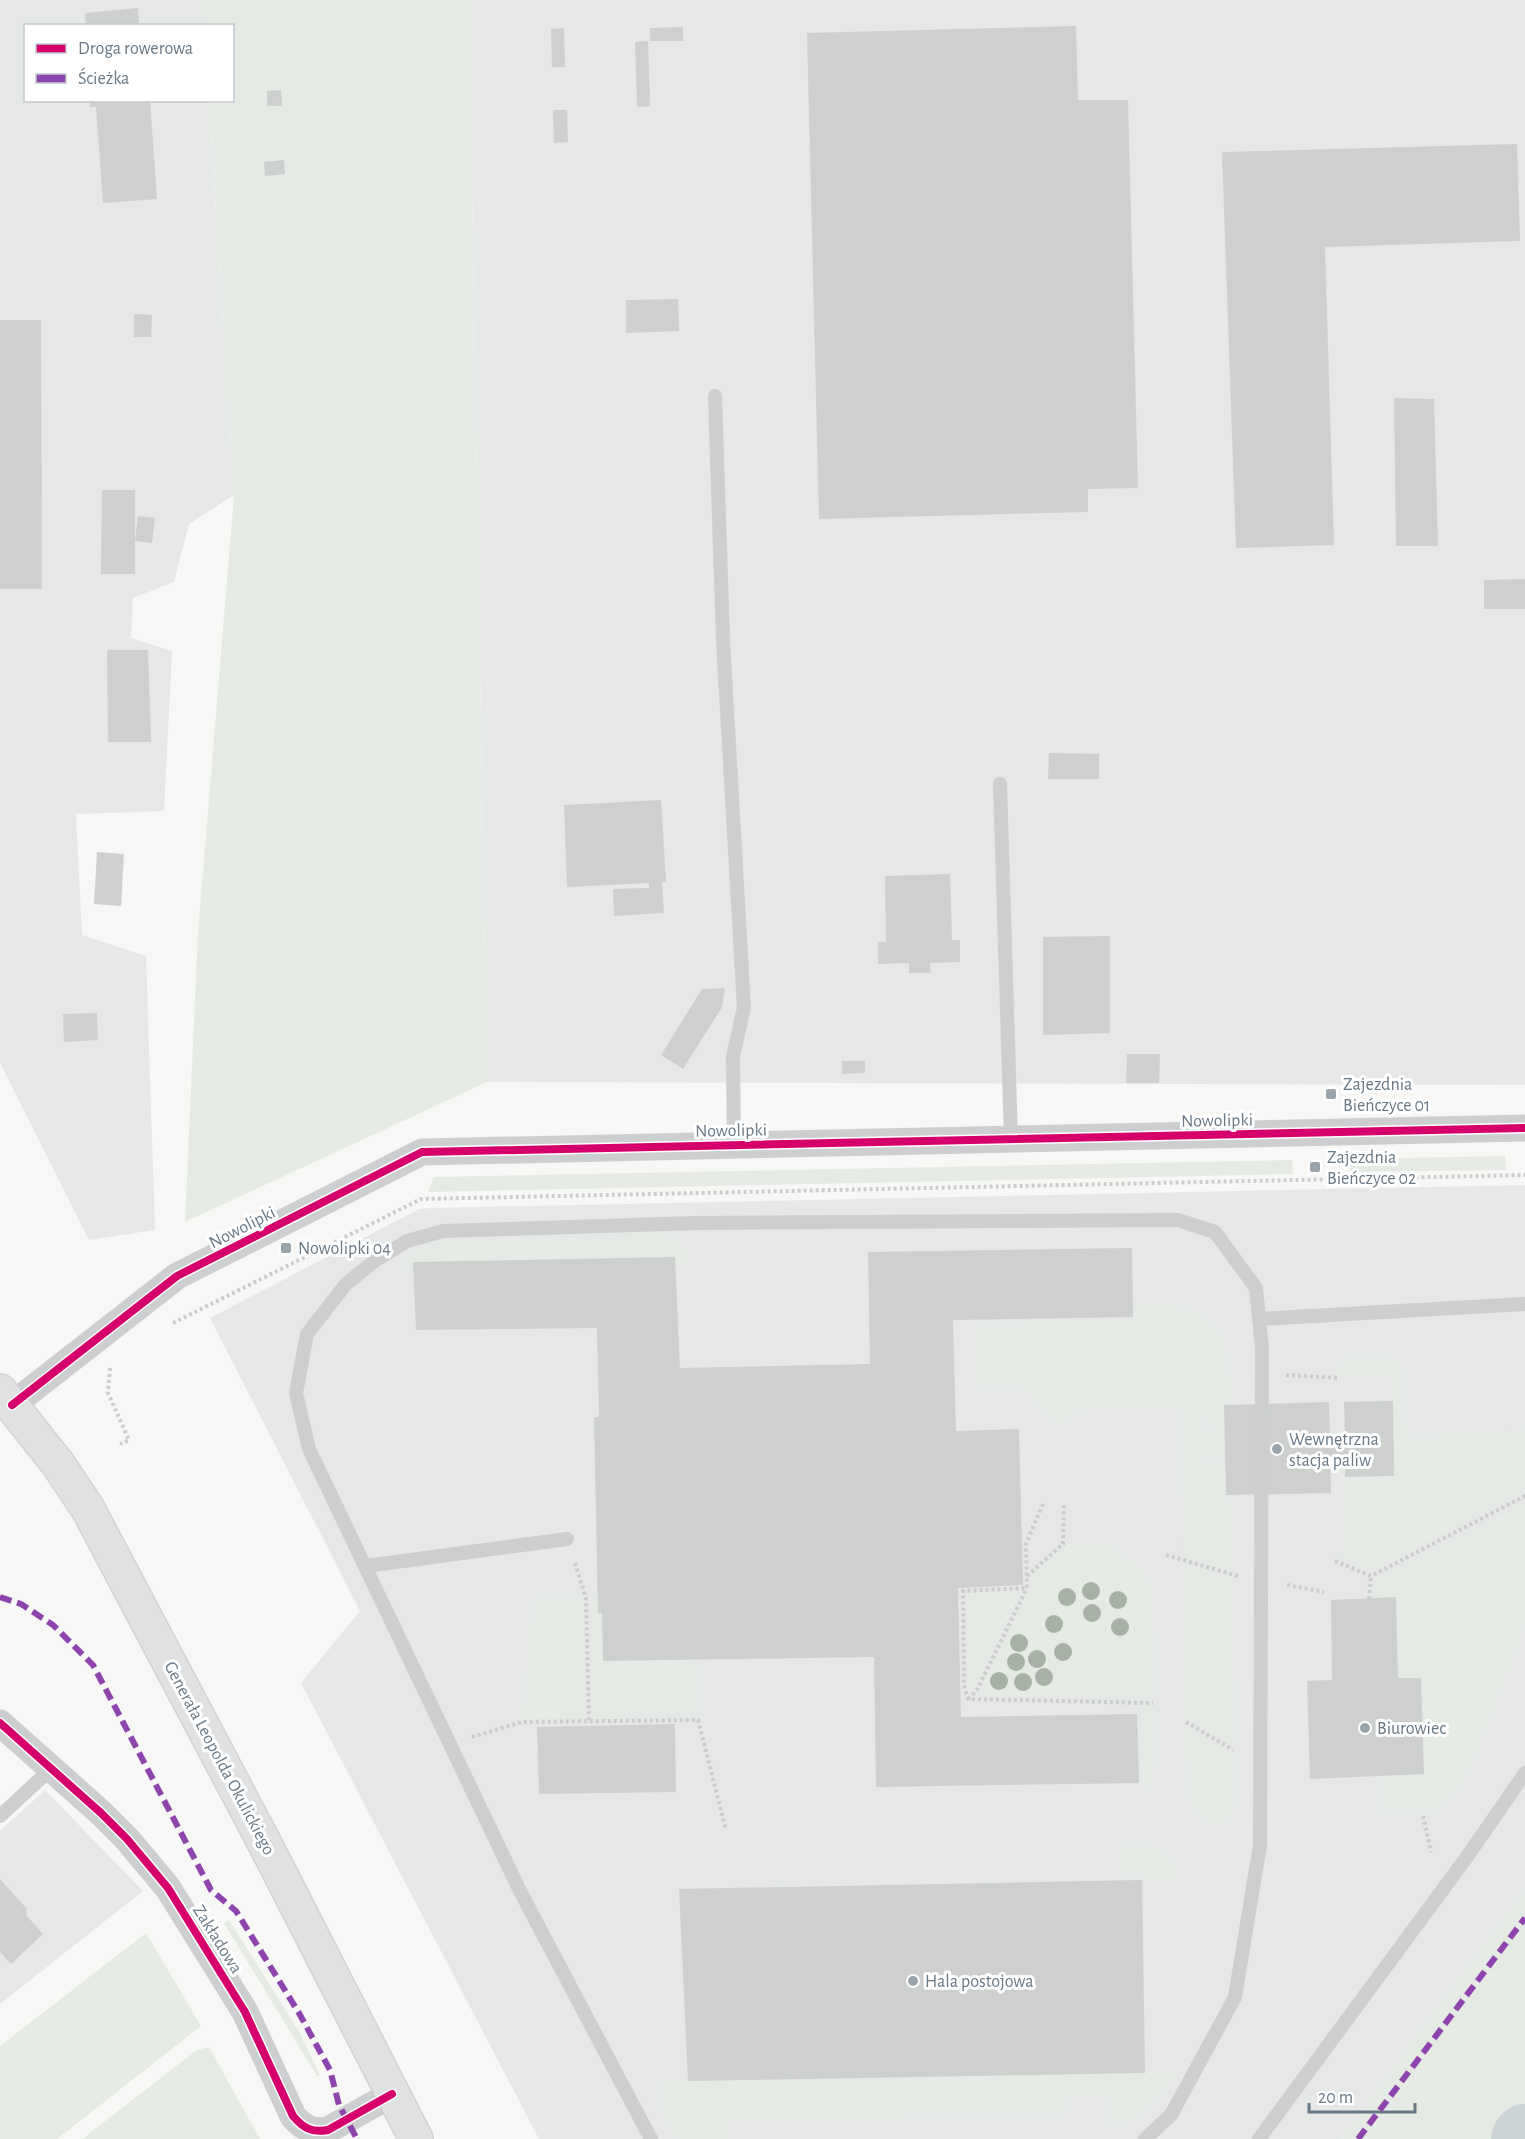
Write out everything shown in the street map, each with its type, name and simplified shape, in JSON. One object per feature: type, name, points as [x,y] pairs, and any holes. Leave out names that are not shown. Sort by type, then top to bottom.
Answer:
[{"type":"main road","name":"Generała Leopolda Okulickiego","points":[[6,1398],[58,1464],[88,1509],[416,2139]]},
{"type":"street","name":"Nowolipki","points":[[6,1398],[177,1276],[422,1152],[1525,1128]]},
{"type":"street","name":"Zakładowa","points":[[0,1723],[52,1767],[127,1839],[168,1888],[245,2012],[289,2107],[300,2125],[319,2132],[328,2130],[392,2094]]},
{"type":"lane","points":[[715,396],[723,640],[744,1008],[734,1056],[734,1145]]},
{"type":"lane","points":[[1000,784],[1011,1139]]},
{"type":"lane","points":[[651,2139],[520,1891],[309,1449],[296,1393],[307,1334],[346,1284],[376,1260],[407,1242],[442,1231],[696,1223],[1179,1220],[1215,1232],[1256,1288],[1262,1348],[1260,1845],[1235,1997],[1171,2115],[1145,2139]]},
{"type":"lane","points":[[1259,1319],[1525,1304]]},
{"type":"lane","points":[[366,1566],[567,1539]]},
{"type":"lane","points":[[0,1816],[52,1767]]},
{"type":"lane","points":[[1259,2139],[1525,1773]]},
{"type":"path","points":[[110,1363],[108,1393],[129,1440],[120,1444]]},
{"type":"path","points":[[1262,1373],[1339,1378]]},
{"type":"path","points":[[1371,1576],[1525,1496]]},
{"type":"path","points":[[1026,1576],[1063,1544],[1064,1503]]},
{"type":"path","points":[[968,1699],[977,1690],[1027,1588],[1026,1544],[1043,1504]]},
{"type":"path","points":[[567,1539],[586,1598],[589,1722]]},
{"type":"path","points":[[1166,1555],[1232,1575]]},
{"type":"path","points":[[1335,1561],[1371,1576]]},
{"type":"path","points":[[1369,1599],[1371,1576]]},
{"type":"path","points":[[968,1699],[964,1685],[963,1591],[1027,1588]]},
{"type":"path","points":[[968,1699],[1153,1703]]},
{"type":"path","points":[[450,1743],[522,1722],[698,1720],[726,1830]]},
{"type":"path","points":[[1186,1722],[1233,1750]]},
{"type":"path","points":[[1423,1816],[1431,1852]]},
{"type":"shaded area","points":[[0,0],[202,0],[204,24],[24,24],[24,102],[209,102],[234,495],[189,524],[174,582],[133,598],[131,638],[172,651],[164,811],[76,814],[82,935],[146,956],[155,1230],[89,1240],[0,1063]]},
{"type":"shaded area","points":[[202,0],[469,0],[487,1082],[185,1222],[198,933],[234,495],[209,102],[234,102],[234,24],[204,24]]},
{"type":"shaded area","points":[[469,0],[1525,0],[1525,1085],[487,1082]]},
{"type":"shaded area","points":[[1505,1156],[1506,1170],[1350,1172],[1349,1159]]},
{"type":"shaded area","points":[[1292,1160],[1293,1174],[428,1192],[434,1177]]},
{"type":"shaded area","points":[[1525,1185],[1525,1890],[1342,2139],[539,2139],[301,1683],[360,1611],[210,1318],[419,1209]]},
{"type":"shaded area","points":[[653,1235],[671,1237],[677,1241],[688,1261],[675,1263],[674,1257],[413,1262],[413,1265],[401,1267],[410,1255],[421,1248],[456,1241]]},
{"type":"shaded area","points":[[1169,1306],[1189,1311],[1204,1319],[1222,1340],[1226,1353],[1229,1404],[1222,1404],[1223,1432],[1219,1432],[1218,1427],[1211,1427],[1210,1419],[1200,1420],[1200,1430],[1215,1430],[1215,1433],[1221,1433],[1221,1455],[1202,1457],[1202,1467],[1212,1467],[1212,1461],[1224,1460],[1225,1498],[1229,1498],[1231,1571],[1184,1555],[1182,1421],[1179,1404],[1068,1410],[1067,1426],[1051,1417],[1024,1386],[978,1388],[976,1327],[1024,1327],[1025,1321],[1135,1320],[1135,1308]]},
{"type":"shaded area","points":[[1350,1358],[1394,1358],[1401,1364],[1405,1438],[1525,1431],[1525,1491],[1373,1569],[1341,1556],[1347,1542],[1345,1477],[1394,1475],[1392,1374],[1336,1375],[1339,1364]]},
{"type":"shaded area","points":[[1525,1503],[1525,1624],[1474,1758],[1458,1789],[1434,1812],[1382,1812],[1381,1776],[1424,1774],[1421,1679],[1398,1678],[1375,1598],[1374,1581]]},
{"type":"shaded area","points":[[1068,1544],[1097,1545],[1114,1550],[1133,1563],[1147,1582],[1150,1591],[1152,1620],[1154,1698],[979,1695],[1031,1586],[1030,1577]]},
{"type":"shaded area","points":[[1183,1562],[1231,1579],[1234,1745],[1186,1718]]},
{"type":"shaded area","points":[[1020,1593],[975,1687],[969,1686],[967,1594]]},
{"type":"shaded area","points":[[535,1597],[581,1597],[584,1717],[522,1719]]},
{"type":"shaded area","points":[[591,1597],[598,1597],[598,1613],[602,1613],[603,1661],[697,1659],[700,1714],[593,1717]]},
{"type":"shaded area","points":[[1141,1707],[1153,1707],[1153,1766],[1147,1792],[1142,1785]]},
{"type":"shaded area","points":[[1185,1728],[1235,1756],[1235,1802],[1232,1812],[1226,1819],[1216,1822],[1203,1819],[1191,1800]]},
{"type":"shaded area","points":[[45,1790],[143,1891],[0,2004],[0,1831]]},
{"type":"shaded area","points":[[1144,1845],[1164,1854],[1173,1868],[1172,1880],[1144,1880],[1143,1874],[1124,1875],[1122,1846]]},
{"type":"shaded area","points":[[1525,1890],[1525,2105],[1499,2139],[1342,2139]]},
{"type":"shaded area","points":[[229,1920],[300,2033],[320,2075],[317,2076],[224,1923]]},
{"type":"shaded area","points":[[146,1933],[201,2026],[57,2139],[0,2139],[0,2046]]},
{"type":"shaded area","points":[[209,2047],[260,2139],[82,2139],[197,2050]]},
{"type":"shaded area","points":[[1177,2072],[1160,2094],[1140,2113],[1122,2123],[1115,2124],[1110,2124],[1109,2094],[1066,2096],[1066,2113],[726,2120],[726,2139],[679,2139],[668,2120],[661,2101],[662,2086],[670,2081]]},
{"type":"building","points":[[138,8],[139,24],[86,24],[85,13]]},
{"type":"building","points":[[1076,26],[1078,100],[1128,100],[1138,488],[1088,489],[1088,512],[819,519],[807,33]]},
{"type":"building","points":[[683,27],[683,41],[650,41],[650,28]]},
{"type":"building","points":[[564,28],[565,67],[552,67],[551,29]]},
{"type":"building","points":[[648,41],[650,106],[637,107],[635,42]]},
{"type":"building","points":[[281,90],[282,106],[267,106],[267,91]]},
{"type":"building","points":[[90,102],[150,102],[157,199],[103,203],[96,107],[90,107]]},
{"type":"building","points":[[553,110],[567,110],[568,142],[554,143]]},
{"type":"building","points":[[1517,144],[1520,241],[1325,247],[1334,545],[1236,548],[1222,152]]},
{"type":"building","points":[[284,160],[285,174],[265,176],[264,162]]},
{"type":"building","points":[[678,299],[679,331],[626,333],[626,300]]},
{"type":"building","points":[[134,314],[152,315],[151,337],[134,337]]},
{"type":"building","points":[[0,320],[41,320],[42,589],[0,589]]},
{"type":"building","points":[[1394,398],[1434,399],[1438,546],[1396,546]]},
{"type":"building","points":[[102,490],[135,490],[135,574],[101,574]]},
{"type":"building","points":[[138,516],[155,518],[152,543],[135,541]]},
{"type":"building","points":[[1525,579],[1525,609],[1484,609],[1484,580]]},
{"type":"building","points":[[107,650],[148,650],[151,742],[108,742]]},
{"type":"building","points":[[1049,753],[1099,754],[1099,779],[1048,779]]},
{"type":"building","points":[[661,800],[666,882],[662,882],[664,913],[614,916],[613,889],[649,888],[649,883],[567,887],[564,805]]},
{"type":"building","points":[[97,852],[124,854],[121,906],[94,904]]},
{"type":"building","points":[[950,874],[952,940],[960,940],[960,962],[930,963],[931,973],[909,973],[909,963],[878,964],[878,942],[886,942],[885,876]]},
{"type":"building","points":[[1110,936],[1110,1033],[1043,1035],[1043,937]]},
{"type":"building","points":[[725,988],[722,1007],[683,1069],[661,1055],[702,989]]},
{"type":"building","points":[[97,1013],[98,1040],[64,1042],[63,1014]]},
{"type":"building","points":[[1127,1054],[1160,1054],[1159,1083],[1126,1083]]},
{"type":"building","points":[[842,1061],[865,1061],[865,1073],[842,1074]]},
{"type":"building","points":[[1132,1248],[1133,1317],[953,1320],[956,1431],[1019,1429],[1023,1585],[958,1588],[961,1717],[1137,1714],[1139,1783],[876,1787],[874,1657],[603,1661],[602,1613],[598,1613],[594,1417],[599,1417],[597,1328],[416,1330],[413,1262],[675,1257],[680,1368],[870,1364],[868,1252]]},
{"type":"building","points":[[1393,1401],[1394,1476],[1345,1477],[1345,1457],[1330,1458],[1331,1493],[1226,1495],[1224,1405],[1329,1402],[1330,1437],[1345,1437],[1344,1402]]},
{"type":"building","name":"Biurowiec","points":[[1396,1597],[1398,1678],[1421,1678],[1424,1774],[1310,1779],[1307,1681],[1332,1680],[1331,1600]]},
{"type":"building","points":[[675,1724],[676,1792],[539,1794],[537,1727]]},
{"type":"building","points":[[0,1879],[27,1909],[26,1915],[43,1934],[11,1964],[0,1952]]},
{"type":"building","name":"Hala postojowa","points":[[1142,1880],[1145,2073],[688,2081],[679,1889]]},
{"type":"marked path","points":[[0,1597],[21,1604],[53,1625],[93,1665],[211,1890],[236,1911],[299,2013],[330,2070],[339,2105],[357,2139]]},
{"type":"marked path","points":[[1358,2139],[1525,1918]]},
{"type":"cycle path","points":[[12,1405],[177,1276],[422,1152],[1525,1128]]},
{"type":"cycle path","points":[[0,1723],[101,1813],[127,1839],[168,1888],[245,2012],[293,2116],[297,2120],[313,2130],[328,2130],[392,2094]]},
{"type":"place","name":"Zajezdnia Bieńczyce 01","points":[[1331,1094]]},
{"type":"place","name":"Zajezdnia Bieńczyce 02","points":[[1315,1167]]},
{"type":"place","name":"Nowolipki 04","points":[[286,1248]]},
{"type":"place","name":"Wewnętrzna stacja paliw","points":[[1277,1449]]},
{"type":"place","name":"Biurowiec","points":[[1365,1728]]},
{"type":"place","name":"Hala postojowa","points":[[913,1981]]}]
